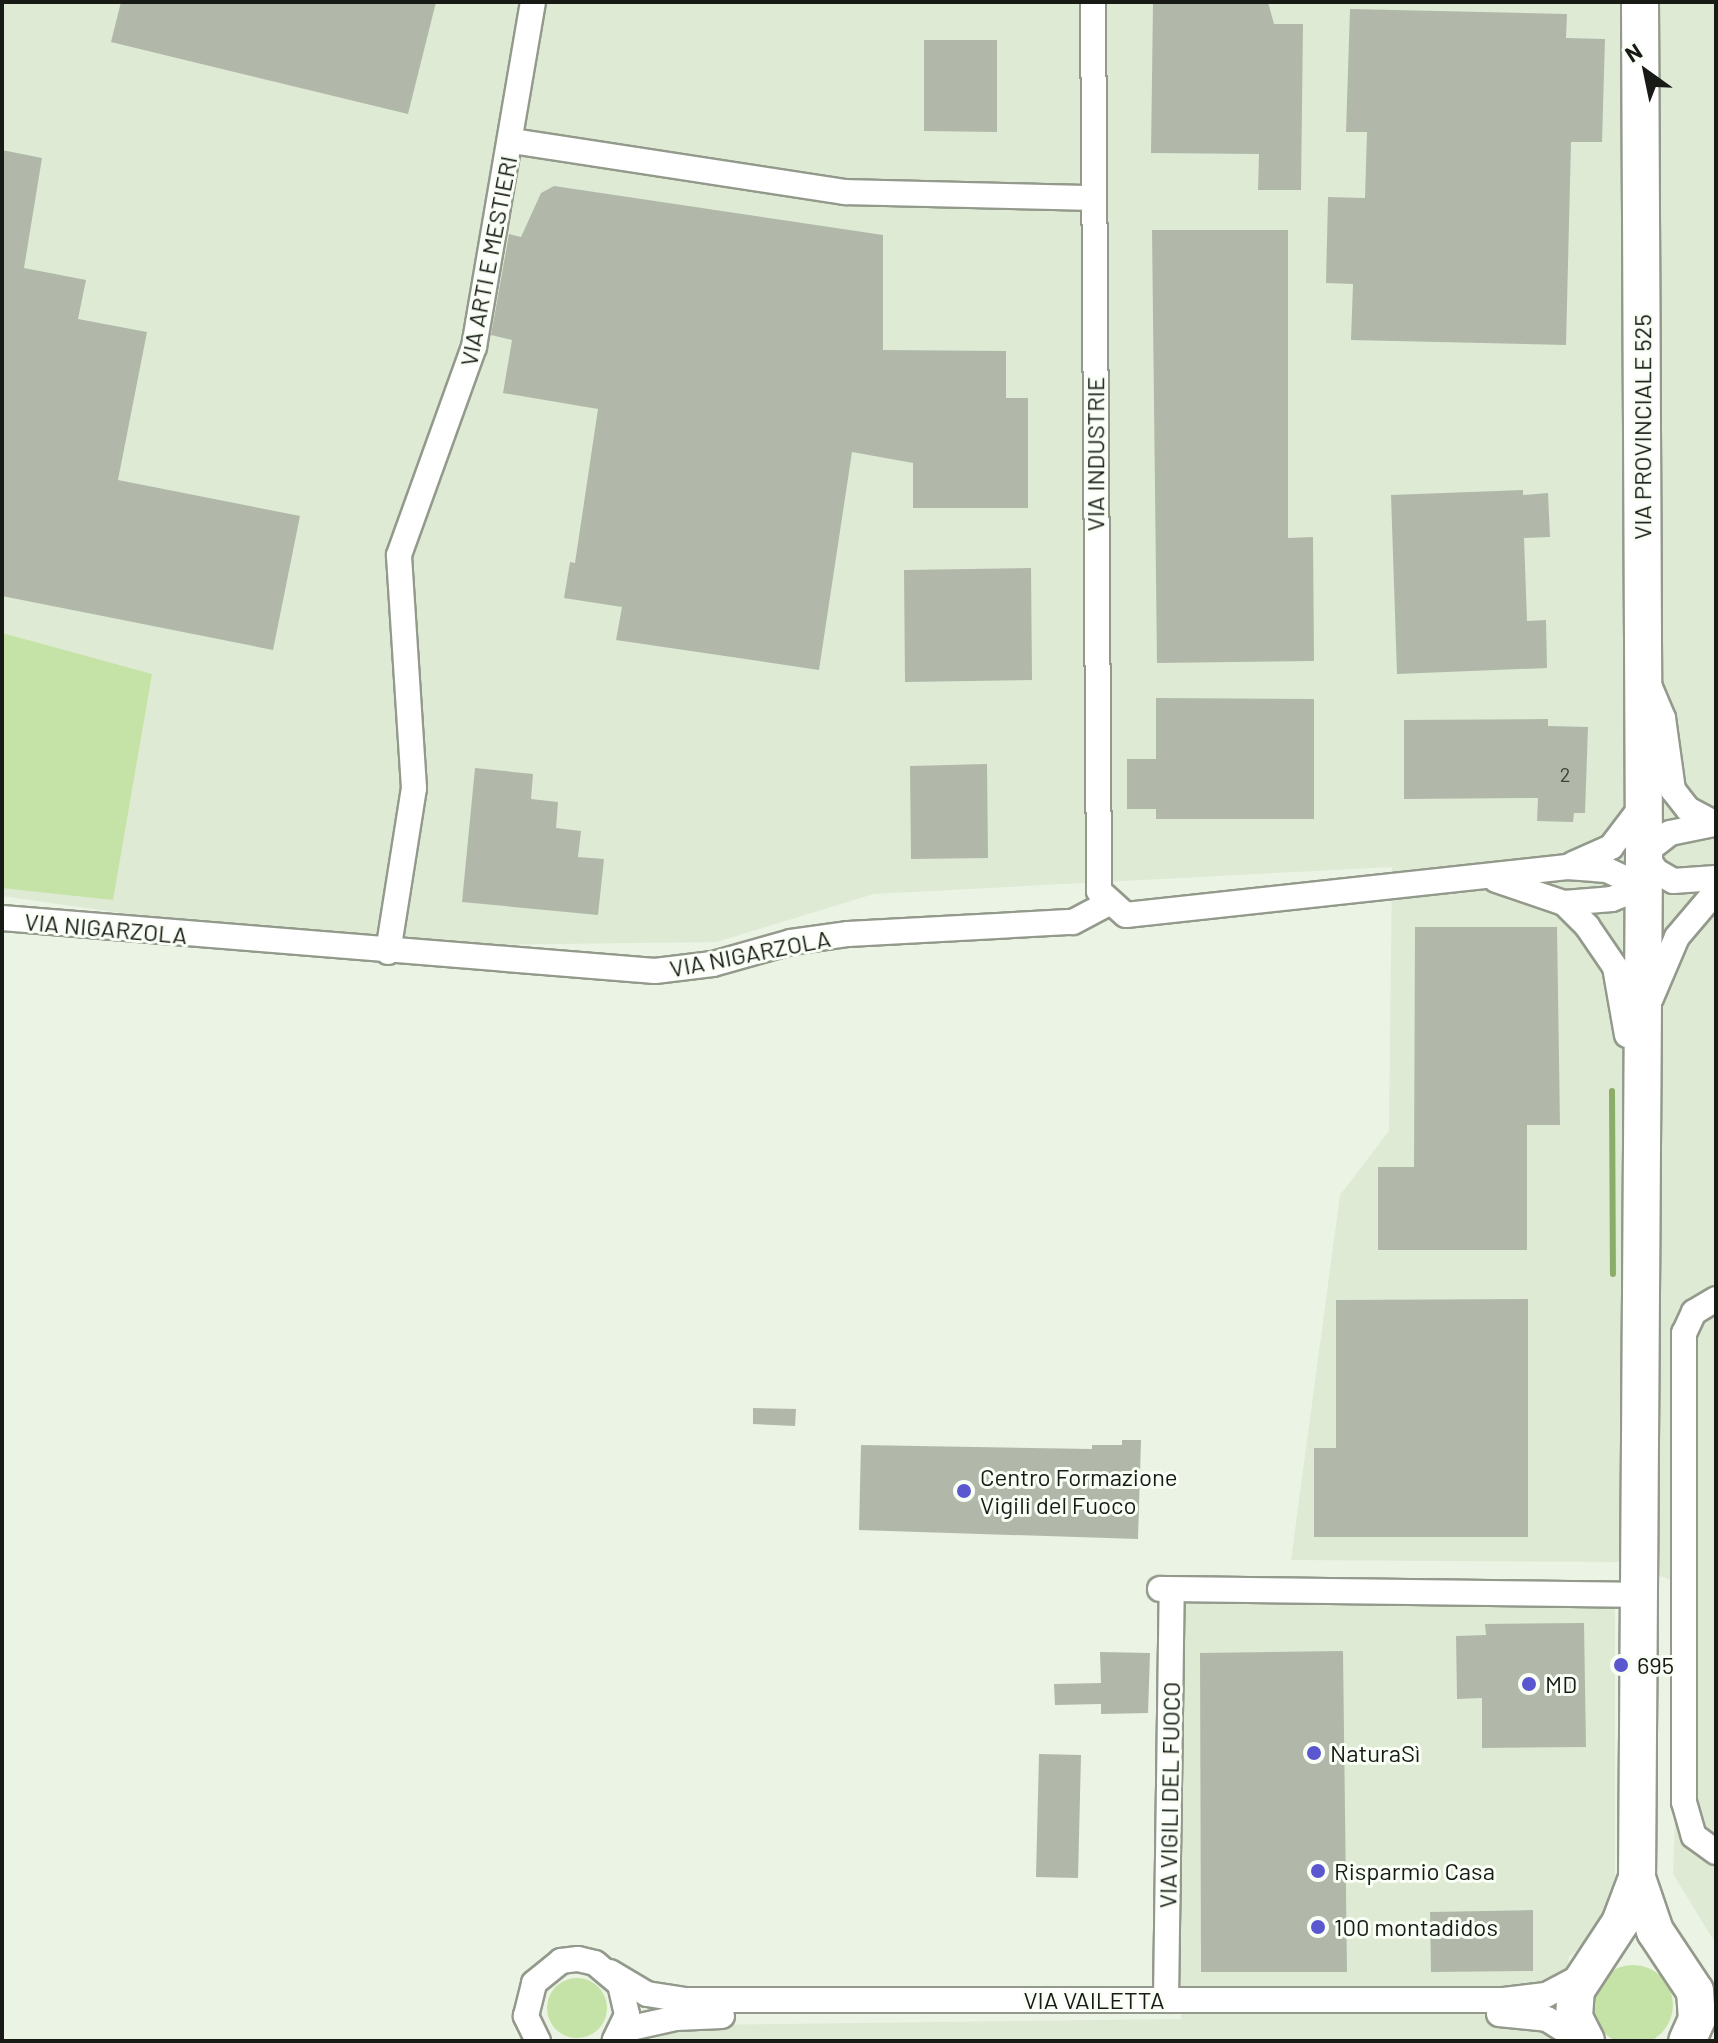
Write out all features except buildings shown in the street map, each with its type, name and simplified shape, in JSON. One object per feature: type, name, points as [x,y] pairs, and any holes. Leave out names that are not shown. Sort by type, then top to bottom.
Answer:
[{"type":"main road","name":"VIA PROVINCIALE 525","points":[[1637,1878],[1643,870],[1640,2]]},
{"type":"main road","points":[[1637,1878],[1647,1914],[1666,1950],[1683,1967],[1695,1991],[1697,2019],[1687,2041]]},
{"type":"main road","points":[[1584,2041],[1574,2017],[1590,1965],[1620,1923],[1637,1878]]},
{"type":"main road","points":[[1590,1965],[1636,1943],[1666,1950]]},
{"type":"street","points":[[512,141],[533,2]]},
{"type":"street","name":"VIA INDUSTRIE","points":[[1093,2],[1096,878],[1108,903]]},
{"type":"street","name":"VIA ARTI E MESTIERI","points":[[388,952],[414,788],[399,555],[474,347],[512,141],[845,192],[1094,198]]},
{"type":"street","points":[[1643,672],[1663,718],[1673,790],[1688,809],[1715,824]]},
{"type":"street","points":[[1567,867],[1611,847],[1643,804]]},
{"type":"street","points":[[1490,878],[1564,903],[1612,899],[1643,870],[1670,833],[1715,824]]},
{"type":"street","points":[[1108,903],[1126,915],[1490,878],[1567,867],[1614,872],[1656,871],[1673,881],[1716,878]]},
{"type":"street","points":[[1641,1035],[1672,945],[1716,891]]},
{"type":"street","name":"VIA NIGARZOLA","points":[[2,918],[388,952],[655,971],[713,964],[791,942],[848,934],[1073,922],[1108,903]]},
{"type":"street","points":[[1564,903],[1615,967],[1640,1091]]},
{"type":"street","points":[[1716,1299],[1694,1312],[1684,1333],[1684,1802],[1694,1836],[1716,1852]]},
{"type":"street","name":"VIA VIGILI DEL FUOCO","points":[[1166,2000],[1166,1590],[1638,1595]]},
{"type":"street","name":"VIA VAILETTA","points":[[535,2038],[527,1999],[545,1970],[578,1959],[610,1972],[639,1991],[668,1999],[1522,1999],[1552,1992],[1590,1965]]},
{"type":"street","points":[[610,1972],[626,1999],[618,2036]]},
{"type":"street","name":"VIA VAILETTA","points":[[618,2036],[697,2016],[1504,2014],[1547,2019],[1584,2041]]},
{"type":"shaded area","points":[[2,2],[1716,2],[1716,1944],[1673,1874],[1683,1584],[1621,1562],[1291,1560],[1340,1195],[1389,1131],[1392,867],[874,894],[716,942],[470,945],[275,935],[2,896]]},
{"type":"shaded area","points":[[1180,1595],[1615,1601],[1615,1916],[1569,1957],[1561,2028],[1570,2041],[648,2041],[693,2025],[1181,2019]]},
{"type":"green space","points":[[2,633],[152,674],[113,900],[2,888]]},
{"type":"green space","points":[[1633,1965],[1648,1968],[1661,1977],[1670,1990],[1673,2005],[1670,2020],[1661,2033],[1648,2042],[1633,2045],[1618,2042],[1605,2033],[1596,2020],[1593,2005],[1596,1990],[1605,1977],[1618,1968]]},
{"type":"green space","points":[[577,1978],[598,1987],[607,2008],[598,2029],[577,2038],[556,2029],[547,2008],[556,1987]]},
{"type":"waterway","points":[[1612,1091],[1613,1274]]},
{"type":"place","name":"Centro Formazione Vigili del Fuoco","points":[[964,1491]]},
{"type":"place","name":"695","points":[[1621,1665]]},
{"type":"place","name":"MD","points":[[1529,1684]]},
{"type":"place","name":"NaturaSì","points":[[1314,1753]]},
{"type":"place","name":"Risparmio Casa","points":[[1318,1871]]},
{"type":"place","name":"100 montadidos","points":[[1318,1927]]}]
